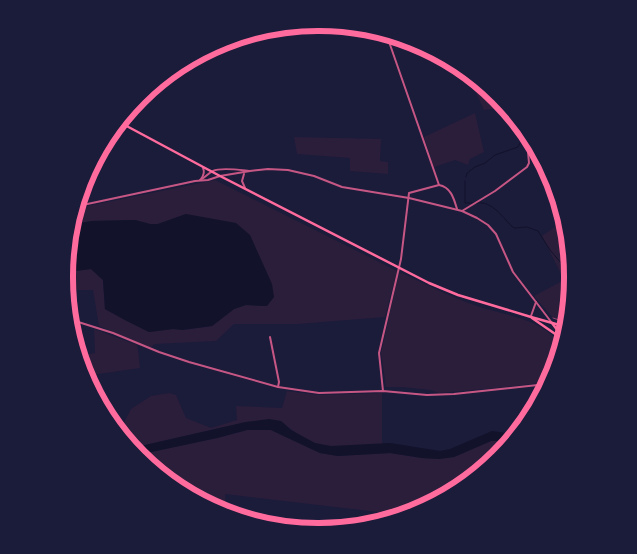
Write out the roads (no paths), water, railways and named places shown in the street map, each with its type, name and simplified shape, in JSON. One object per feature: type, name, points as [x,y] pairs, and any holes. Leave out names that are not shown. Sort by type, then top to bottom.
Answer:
[{"type":"main road","points":[[125,125],[400,268],[458,295],[560,325]]},
{"type":"main road","points":[[530,317],[558,335]]},
{"type":"main road","points":[[552,323],[558,333]]},
{"type":"street","points":[[389,42],[439,185]]},
{"type":"street","points":[[462,211],[495,191],[527,167],[529,151]]},
{"type":"street","points":[[201,165],[204,171],[201,179]]},
{"type":"street","points":[[84,205],[195,181],[205,178],[212,171],[225,169],[250,171]]},
{"type":"street","points":[[195,181],[268,169],[295,171],[342,187],[409,198],[457,209],[483,221],[496,234],[513,272],[552,323]]},
{"type":"street","points":[[245,172],[242,181],[245,188]]},
{"type":"street","points":[[383,391],[379,353],[400,268],[410,193],[439,185],[446,187],[457,209]]},
{"type":"street","points":[[530,317],[536,302]]},
{"type":"street","points":[[77,321],[113,333],[167,355],[278,387],[318,394],[383,391],[427,395],[454,394],[540,385]]},
{"type":"street","points":[[270,337],[279,382],[278,387]]},
{"type":"waterway","points":[[466,177],[467,173],[475,167],[485,163],[495,155],[518,147],[520,143]]},
{"type":"waterway","points":[[465,181],[465,203],[473,203]]},
{"type":"waterway","points":[[476,203],[488,204],[493,207],[514,228],[527,227],[538,231],[550,250],[564,265]]}]
